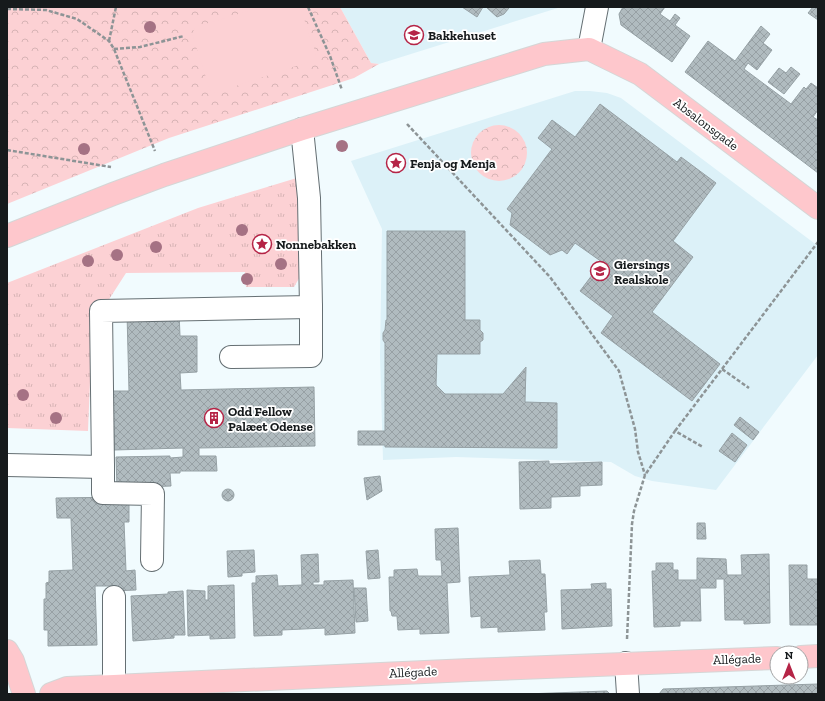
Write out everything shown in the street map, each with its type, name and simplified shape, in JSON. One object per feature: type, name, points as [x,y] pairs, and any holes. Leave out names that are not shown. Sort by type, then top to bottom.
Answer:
[{"type":"main road","points":[[7,236],[106,196],[164,175],[302,130],[544,54],[589,49]]},
{"type":"main road","name":"Absalonsgade","points":[[589,49],[640,74],[818,208]]},
{"type":"main road","points":[[7,652],[13,661],[24,694]]},
{"type":"main road","name":"Allégade","points":[[51,694],[67,688],[626,663],[769,658]]},
{"type":"main road","points":[[7,691],[12,694]]},
{"type":"street","points":[[589,49],[597,7]]},
{"type":"street","points":[[231,357],[311,356],[310,198],[302,130]]},
{"type":"street","points":[[152,560],[152,494],[103,493],[101,311],[311,307]]},
{"type":"street","points":[[7,465],[103,467]]},
{"type":"street","points":[[114,598],[114,686]]},
{"type":"street","points":[[626,663],[628,694]]},
{"type":"path","points":[[109,41],[116,7]]},
{"type":"path","points":[[308,7],[330,56],[341,87]]},
{"type":"path","points":[[7,9],[46,10],[77,19],[109,41],[114,49],[164,175]]},
{"type":"path","points":[[114,49],[140,47],[184,36]]},
{"type":"path","points":[[387,103],[550,277],[619,371],[635,429],[638,452],[645,475]]},
{"type":"path","points":[[7,150],[112,167]]},
{"type":"path","points":[[627,637],[632,524],[636,499],[645,475],[675,431],[818,242]]},
{"type":"path","points":[[722,369],[748,388]]},
{"type":"path","points":[[675,431],[703,447]]},
{"type":"shaded area","name":"Bakkehuset","points":[[340,7],[561,7],[379,64],[371,63]]},
{"type":"shaded area","name":"Giersings Realskole","points":[[575,91],[607,93],[621,98],[818,246],[818,355],[716,490],[652,481],[635,476],[611,462],[456,457],[383,460],[380,356],[382,229],[351,161]]},
{"type":"green space","points":[[7,7],[340,7],[371,63],[379,64],[354,78],[169,138],[7,204]]},
{"type":"green space","points":[[262,7],[300,7],[316,54],[311,61],[215,93],[210,90],[192,34],[195,27]]},
{"type":"green space","points":[[499,125],[514,130],[522,138],[527,153],[522,168],[514,176],[499,181],[484,176],[476,168],[471,153],[476,138],[484,130]]},
{"type":"green space","points":[[300,177],[301,275],[294,287],[246,287],[245,272],[126,273],[108,301],[93,307],[88,431],[7,428],[7,283],[198,208]]},
{"type":"building","points":[[462,7],[483,7],[477,17]]},
{"type":"building","points":[[486,7],[509,8],[504,14],[497,17]]},
{"type":"building","points":[[623,7],[665,7],[660,14],[670,21],[675,14],[680,18],[675,25],[690,36],[672,62],[621,25],[619,14]]},
{"type":"building","points":[[813,7],[818,7],[818,20],[808,13]]},
{"type":"building","points":[[761,26],[770,34],[763,43],[772,50],[757,70],[748,63],[744,69],[791,104],[804,87],[806,89],[811,83],[818,88],[818,110],[813,117],[818,120],[818,173],[685,72],[708,41],[735,61]]},
{"type":"building","points":[[791,67],[800,74],[784,94],[768,82],[779,68],[786,73]]},
{"type":"building","points":[[600,104],[677,162],[681,157],[716,183],[673,241],[693,257],[652,312],[720,364],[692,401],[601,333],[613,316],[580,291],[602,262],[575,243],[567,254],[562,250],[550,255],[510,225],[512,213],[507,209],[552,149],[538,138],[552,120],[575,137]]},
{"type":"building","points":[[387,231],[465,231],[465,320],[480,320],[480,330],[483,333],[483,340],[480,342],[480,354],[437,354],[436,385],[445,394],[503,394],[526,367],[525,402],[557,403],[557,448],[385,447],[385,445],[358,445],[358,431],[385,431],[385,343],[383,340],[383,333],[387,320]]},
{"type":"building","name":"Odd Fellow Palæet Odense","points":[[179,312],[180,336],[197,336],[197,372],[180,373],[181,390],[314,387],[315,446],[199,448],[199,456],[216,456],[217,471],[180,471],[180,473],[170,473],[171,486],[117,488],[116,457],[183,457],[183,448],[114,450],[113,391],[129,391],[127,313]]},
{"type":"building","points":[[740,417],[759,432],[753,440],[734,425]]},
{"type":"building","points":[[732,433],[747,445],[735,462],[719,451]]},
{"type":"building","points":[[549,461],[549,464],[602,462],[602,485],[580,486],[580,496],[551,497],[551,508],[520,509],[519,462]]},
{"type":"building","points":[[380,476],[382,491],[367,500],[364,478]]},
{"type":"building","points":[[230,489],[233,490],[233,500],[226,501],[223,500],[222,493],[223,490]]},
{"type":"building","points":[[125,497],[125,504],[129,504],[129,522],[124,522],[126,571],[135,570],[136,590],[110,591],[110,586],[95,586],[97,645],[48,646],[48,630],[44,630],[44,599],[46,599],[46,583],[49,582],[49,571],[73,570],[71,518],[57,518],[56,498]]},
{"type":"building","points":[[697,523],[705,523],[706,539],[697,539]]},
{"type":"building","points":[[458,528],[460,582],[447,583],[449,633],[420,634],[420,629],[398,630],[397,616],[392,616],[390,611],[389,577],[394,577],[394,570],[417,569],[418,576],[442,576],[441,560],[436,560],[435,529]]},
{"type":"building","points":[[254,550],[255,572],[242,573],[242,576],[228,577],[227,551]]},
{"type":"building","points":[[378,550],[380,578],[368,579],[366,551]]},
{"type":"building","points":[[318,554],[319,582],[313,582],[313,585],[324,585],[324,581],[353,580],[355,633],[325,635],[325,628],[282,630],[282,635],[254,636],[252,583],[256,583],[256,576],[277,575],[278,586],[302,585],[301,555]]},
{"type":"building","points":[[769,554],[770,623],[744,624],[744,620],[725,620],[724,579],[716,579],[716,588],[700,588],[701,621],[680,621],[680,626],[654,627],[652,571],[656,571],[656,563],[673,563],[673,570],[678,570],[678,580],[697,580],[697,558],[726,559],[727,575],[742,575],[741,555]]},
{"type":"building","points":[[540,560],[541,574],[545,574],[547,612],[544,612],[545,630],[498,632],[498,627],[481,628],[481,616],[471,617],[469,577],[510,575],[509,561]]},
{"type":"building","points":[[789,565],[807,565],[807,579],[818,579],[818,625],[790,625]]},
{"type":"building","points":[[606,583],[606,589],[611,589],[612,626],[562,629],[561,590],[592,589],[591,584]]},
{"type":"building","points":[[234,585],[235,638],[210,639],[210,635],[188,636],[187,590],[205,591],[205,600],[208,600],[208,586]]},
{"type":"building","points":[[354,588],[366,588],[368,621],[356,622]]},
{"type":"building","points":[[183,591],[185,635],[174,635],[174,638],[133,641],[131,596],[168,594],[168,592]]},
{"type":"building","points":[[818,684],[818,694],[659,694],[663,689]]},
{"type":"building","points":[[607,691],[610,694],[525,694]]},
{"type":"place","name":"Bakkehuset","points":[[414,35]]},
{"type":"place","name":"Fenja og Menja","points":[[396,163]]},
{"type":"place","name":"Nonnebakken","points":[[262,244]]},
{"type":"place","name":"Giersings Realskole","points":[[600,271]]},
{"type":"place","name":"Odd Fellow Palæet Odense","points":[[214,418]]}]
